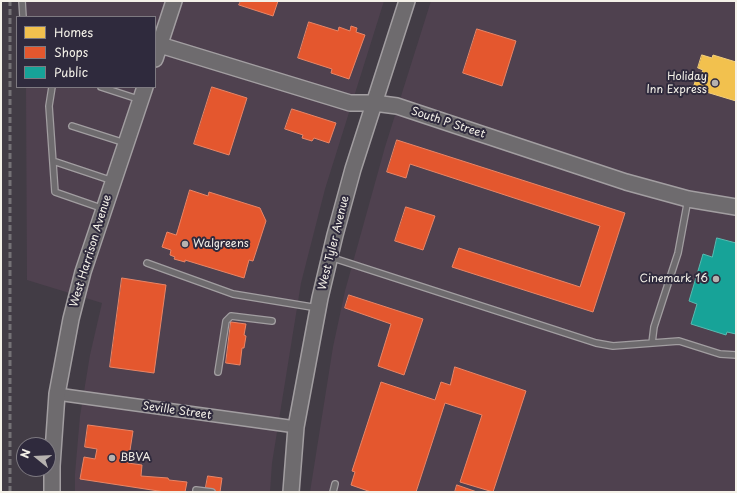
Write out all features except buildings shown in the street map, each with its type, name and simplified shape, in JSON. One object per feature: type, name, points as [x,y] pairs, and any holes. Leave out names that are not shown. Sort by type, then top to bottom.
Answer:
[{"type":"main road","points":[[157,52],[174,1]]},
{"type":"main road","name":"West Tyler Avenue","points":[[291,492],[296,427],[330,257],[353,169],[406,1]]},
{"type":"main road","name":"South P Street","points":[[157,52],[350,103],[374,103],[397,106],[626,182],[688,199],[736,207]]},
{"type":"main road","name":"West Harrison Avenue","points":[[52,492],[52,466],[57,394],[71,319],[83,272],[143,94]]},
{"type":"street","name":"Seville Street","points":[[57,394],[296,427]]},
{"type":"lane","points":[[22,1],[22,16]]},
{"type":"lane","points":[[52,88],[49,106],[55,192],[104,210]]},
{"type":"lane","points":[[110,88],[143,94]]},
{"type":"lane","points":[[72,126],[126,144]]},
{"type":"lane","points":[[53,161],[114,181]]},
{"type":"lane","points":[[652,343],[654,327],[678,253],[688,199]]},
{"type":"lane","points":[[330,257],[596,343],[613,346],[679,342],[720,354],[736,356]]},
{"type":"lane","points":[[147,263],[233,294],[319,308]]},
{"type":"lane","points":[[218,372],[226,321],[231,316],[272,321]]},
{"type":"lane","points":[[333,492],[335,484]]},
{"type":"lane","points":[[196,490],[212,492]]},
{"type":"shaded area","points":[[26,1],[384,1],[325,189],[301,283],[272,463],[270,492],[75,492],[80,416],[90,355],[102,303],[27,280],[26,88],[156,88],[156,16],[26,16]]},
{"type":"shaded area","points":[[431,1],[736,1],[736,492],[310,492],[333,347],[345,291],[385,147]]},
{"type":"railway","points":[[10,1],[10,492]]},
{"type":"place","name":"Holiday Inn Express","points":[[715,83]]},
{"type":"place","name":"Walgreens","points":[[185,244]]},
{"type":"place","name":"Cinemark 16","points":[[716,279]]},
{"type":"place","name":"BBVA","points":[[112,458]]}]
